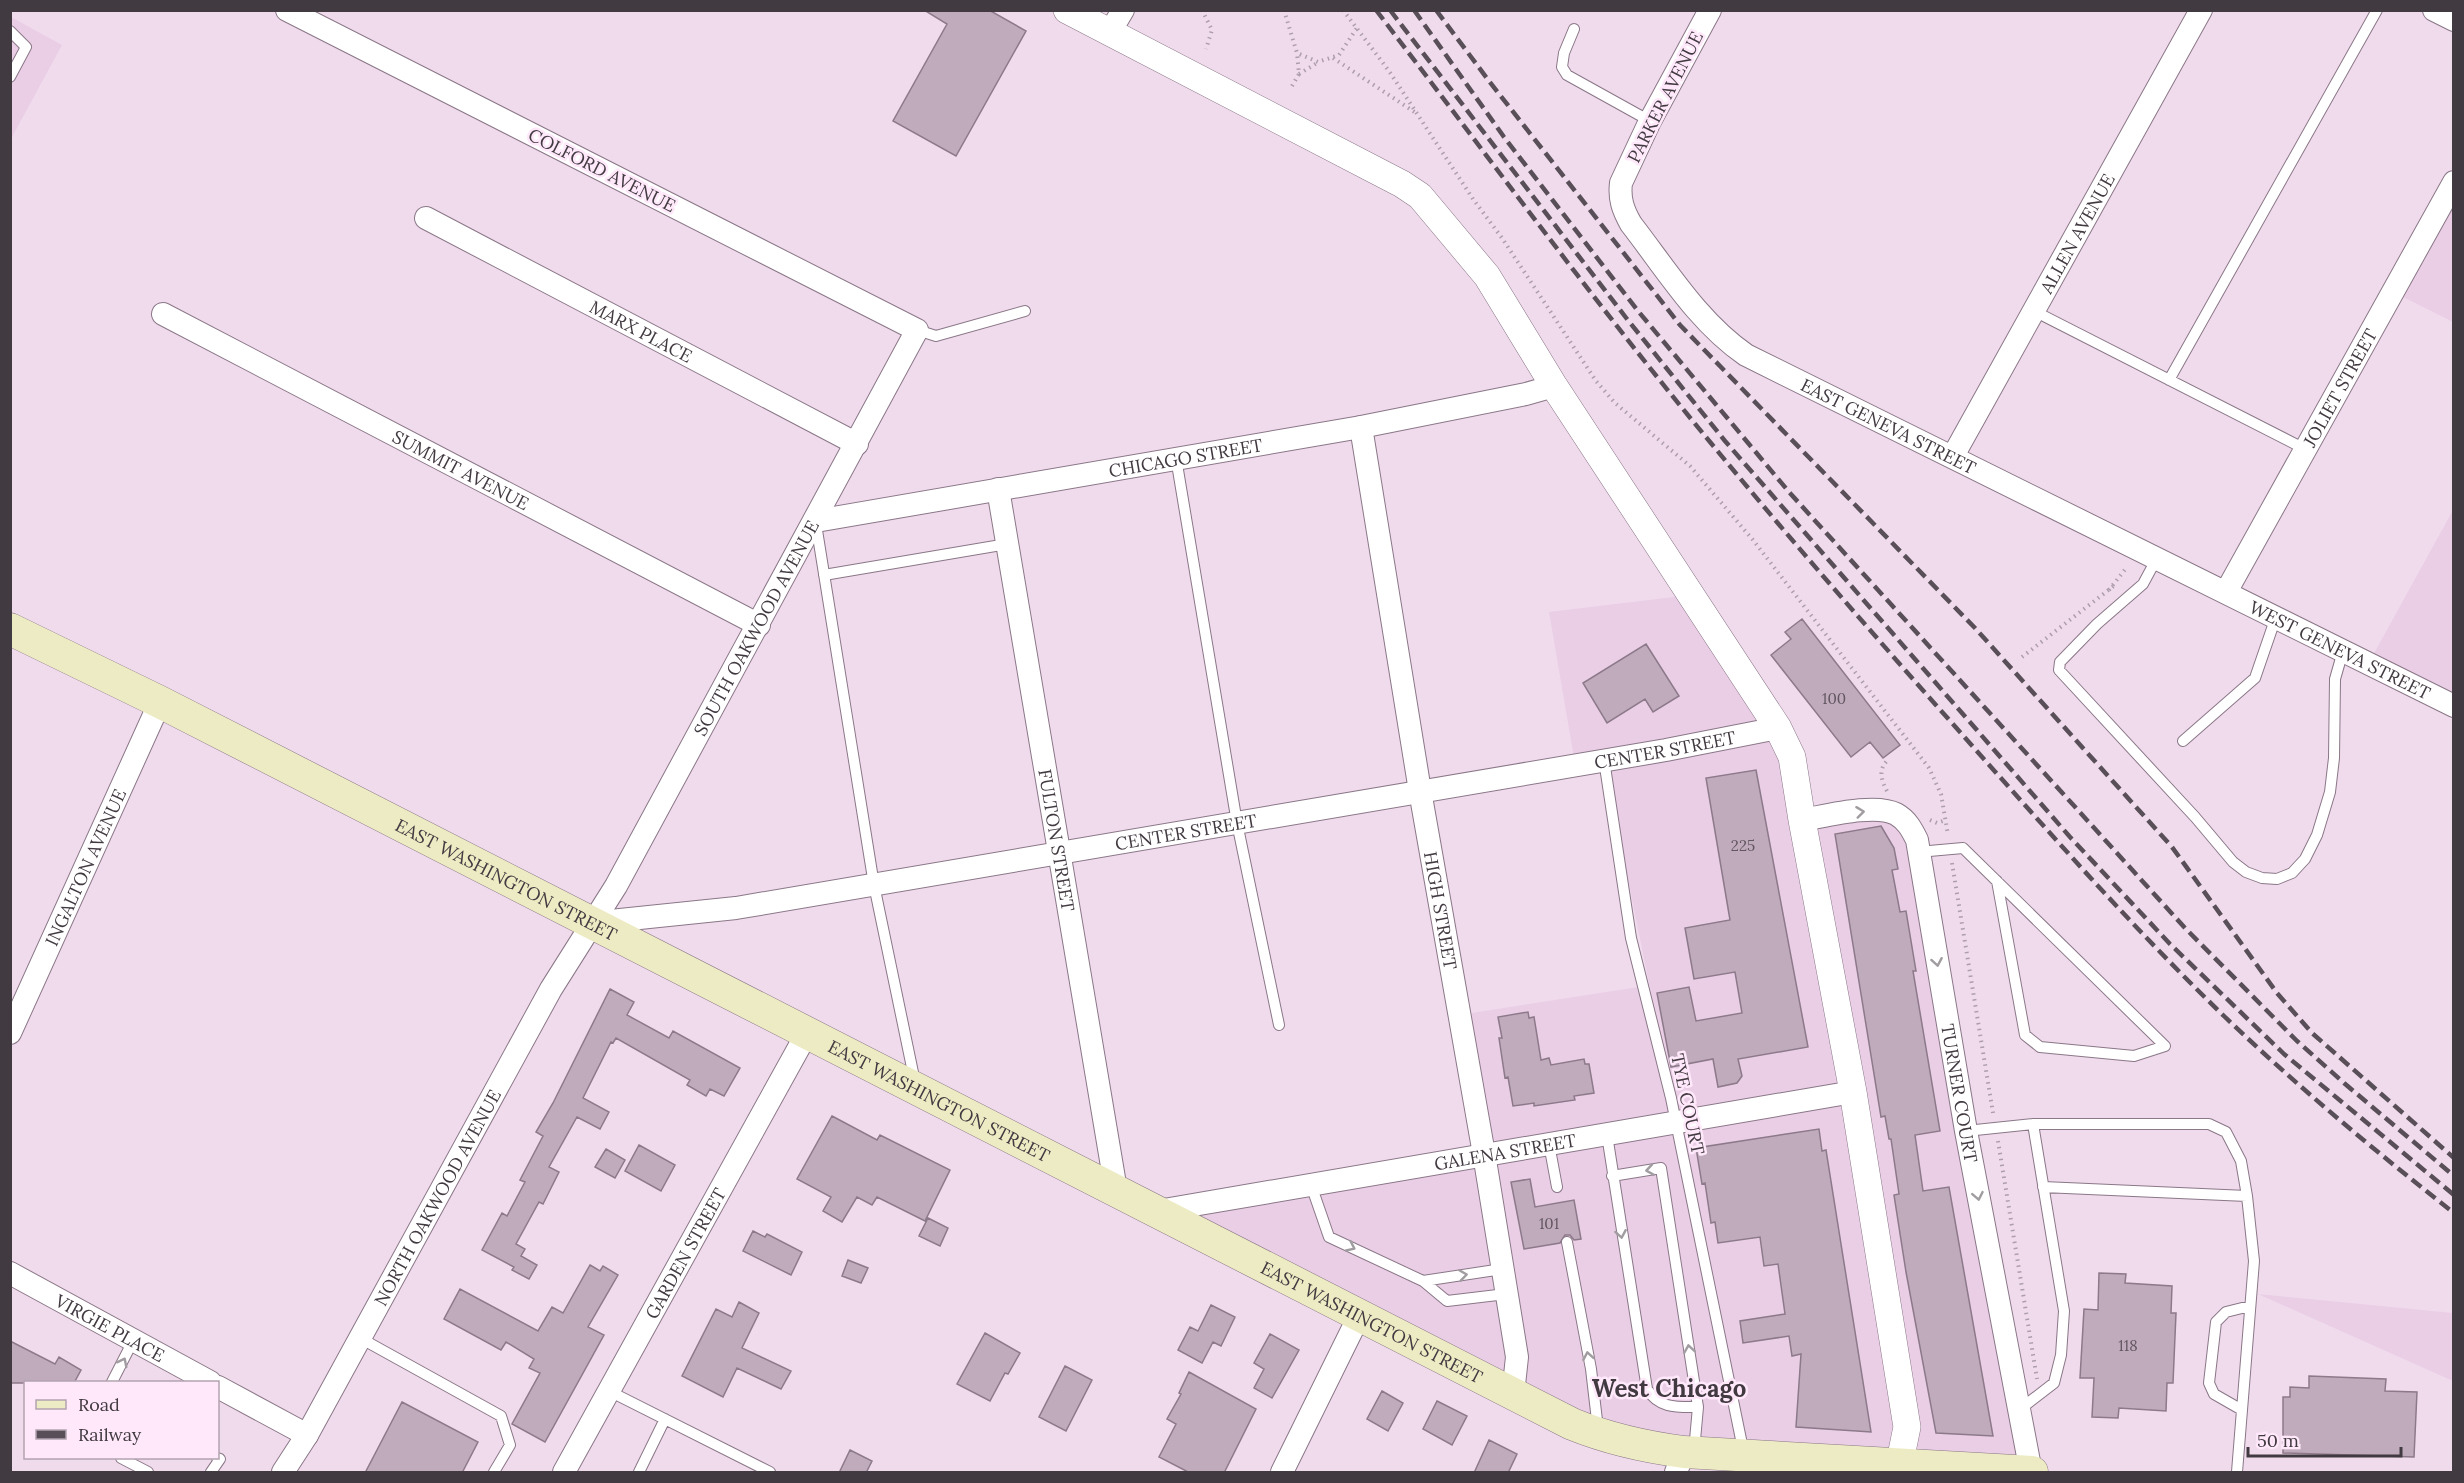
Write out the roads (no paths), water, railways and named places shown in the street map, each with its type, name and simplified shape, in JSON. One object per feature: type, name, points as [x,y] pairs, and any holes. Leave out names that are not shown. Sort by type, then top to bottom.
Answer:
[{"type":"main road","name":"EAST WASHINGTON STREET","points":[[10,629],[160,702],[1572,1424],[1599,1435],[1685,1459],[1744,1455],[1898,1469],[2023,1472]]},
{"type":"street","name":"COLFORD AVENUE","points":[[287,10],[917,330]]},
{"type":"street","points":[[1067,10],[1116,21],[1420,196],[1487,276],[1554,386],[1778,728],[1792,757],[1852,1092],[1907,1426],[1898,1469]]},
{"type":"street","name":"ALLEN AVENUE","points":[[1953,456],[2201,10]]},
{"type":"street","points":[[2434,10],[2454,20]]},
{"type":"street","name":"PARKER AVENUE","points":[[1621,183],[1703,13]]},
{"type":"street","name":"JOLIET STREET","points":[[2226,592],[2454,182]]},
{"type":"street","name":"EAST GENEVA STREET","points":[[1621,183],[1621,201],[1631,224],[1709,324],[1746,355],[2226,592]]},
{"type":"street","name":"MARX PLACE","points":[[426,218],[856,444]]},
{"type":"street","name":"SUMMIT AVENUE","points":[[163,314],[759,625]]},
{"type":"street","name":"SOUTH OAKWOOD AVENUE","points":[[591,923],[616,886],[816,521],[917,330]]},
{"type":"street","name":"CHICAGO STREET","points":[[816,521],[1361,427],[1526,394],[1554,386]]},
{"type":"street","name":"HIGH STREET","points":[[1361,427],[1419,791],[1484,1154],[1516,1357],[1513,1394]]},
{"type":"street","name":"FULTON STREET","points":[[998,489],[1116,1190]]},
{"type":"street","name":"WEST GENEVA STREET","points":[[2226,592],[2454,706]]},
{"type":"street","name":"INGALTON AVENUE","points":[[10,1033],[160,702]]},
{"type":"street","name":"CENTER STREET","points":[[591,923],[736,908],[1604,760],[1778,728]]},
{"type":"street","name":"TURNER COURT","points":[[1802,820],[1879,810],[1896,814],[1910,825],[1917,840],[1966,1131],[2019,1410],[2023,1472]]},
{"type":"street","name":"NORTH OAKWOOD AVENUE","points":[[283,1473],[307,1435],[551,989],[591,923]]},
{"type":"street","name":"GARDEN STREET","points":[[564,1473],[807,1033]]},
{"type":"street","name":"GALENA STREET","points":[[1158,1211],[1852,1092]]},
{"type":"street","name":"VIRGIE PLACE","points":[[10,1273],[206,1381]]},
{"type":"street","points":[[1282,1473],[1360,1314]]},
{"type":"street","points":[[219,1387],[307,1435]]},
{"type":"lane","points":[[2169,380],[2377,10]]},
{"type":"lane","points":[[1574,29],[1564,53],[1562,67],[1567,75],[1650,121]]},
{"type":"lane","points":[[10,31],[26,47],[10,76]]},
{"type":"lane","points":[[917,330],[936,336],[1025,311]]},
{"type":"lane","points":[[2034,311],[2306,449]]},
{"type":"lane","points":[[1176,458],[1237,823],[1279,1025]]},
{"type":"lane","points":[[816,521],[874,885],[916,1088]]},
{"type":"lane","points":[[824,575],[1007,544]]},
{"type":"lane","points":[[2149,554],[2143,584],[2097,624],[2060,662],[2059,670],[2196,817],[2233,862],[2246,872],[2262,878],[2277,879],[2292,873],[2305,859],[2318,835],[2330,792],[2334,758],[2335,679],[2343,651]]},
{"type":"lane","points":[[2182,741],[2255,678],[2276,617]]},
{"type":"lane","name":"TYE COURT","points":[[1604,760],[1631,938],[1676,1122],[1744,1455]]},
{"type":"lane","points":[[1918,852],[1963,848],[1997,881],[2165,1046],[2134,1056],[2040,1047],[2025,1035],[1997,881]]},
{"type":"lane","points":[[2019,1410],[2054,1383],[2061,1355],[2064,1311],[2033,1124]]},
{"type":"lane","points":[[1966,1131],[2033,1124],[2209,1124],[2226,1132],[2241,1161],[2254,1261],[2237,1473]]},
{"type":"lane","points":[[1607,1135],[1647,1389],[1657,1401],[1665,1405],[1698,1407]]},
{"type":"lane","points":[[1550,1144],[1557,1187]]},
{"type":"lane","points":[[1612,1176],[1661,1168],[1698,1407],[1685,1459]]},
{"type":"lane","points":[[1311,1185],[1329,1237],[1423,1281],[1447,1301],[1506,1294]]},
{"type":"lane","points":[[2043,1187],[2247,1196]]},
{"type":"lane","points":[[1567,1242],[1591,1370],[1599,1435]]},
{"type":"lane","points":[[1423,1281],[1502,1269]]},
{"type":"lane","points":[[2242,1410],[2214,1394],[2209,1383],[2216,1322],[2226,1312],[2250,1306]]},
{"type":"lane","points":[[360,1338],[501,1416],[510,1444],[494,1473]]},
{"type":"lane","points":[[113,1381],[134,1341]]},
{"type":"lane","points":[[609,1391],[770,1473]]},
{"type":"lane","points":[[639,1473],[665,1419]]},
{"type":"lane","points":[[123,1459],[148,1473]]},
{"type":"lane","points":[[212,1473],[219,1459]]},
{"type":"railway","points":[[1376,10],[1585,286],[1671,394],[1811,562],[2036,817],[2129,919],[2225,1017],[2337,1118],[2454,1213]]},
{"type":"railway","points":[[1390,10],[1627,319],[1725,441],[2070,837],[2170,944],[2284,1054],[2454,1195]]},
{"type":"railway","points":[[1414,10],[1504,137],[1638,311],[1789,492],[2185,928],[2297,1041],[2454,1176]]},
{"type":"railway","points":[[1436,10],[1680,325],[1975,628],[2172,847],[2277,993],[2312,1033],[2454,1158]]},
{"type":"district","name":"West Chicago","points":[[1669,1388]]}]
